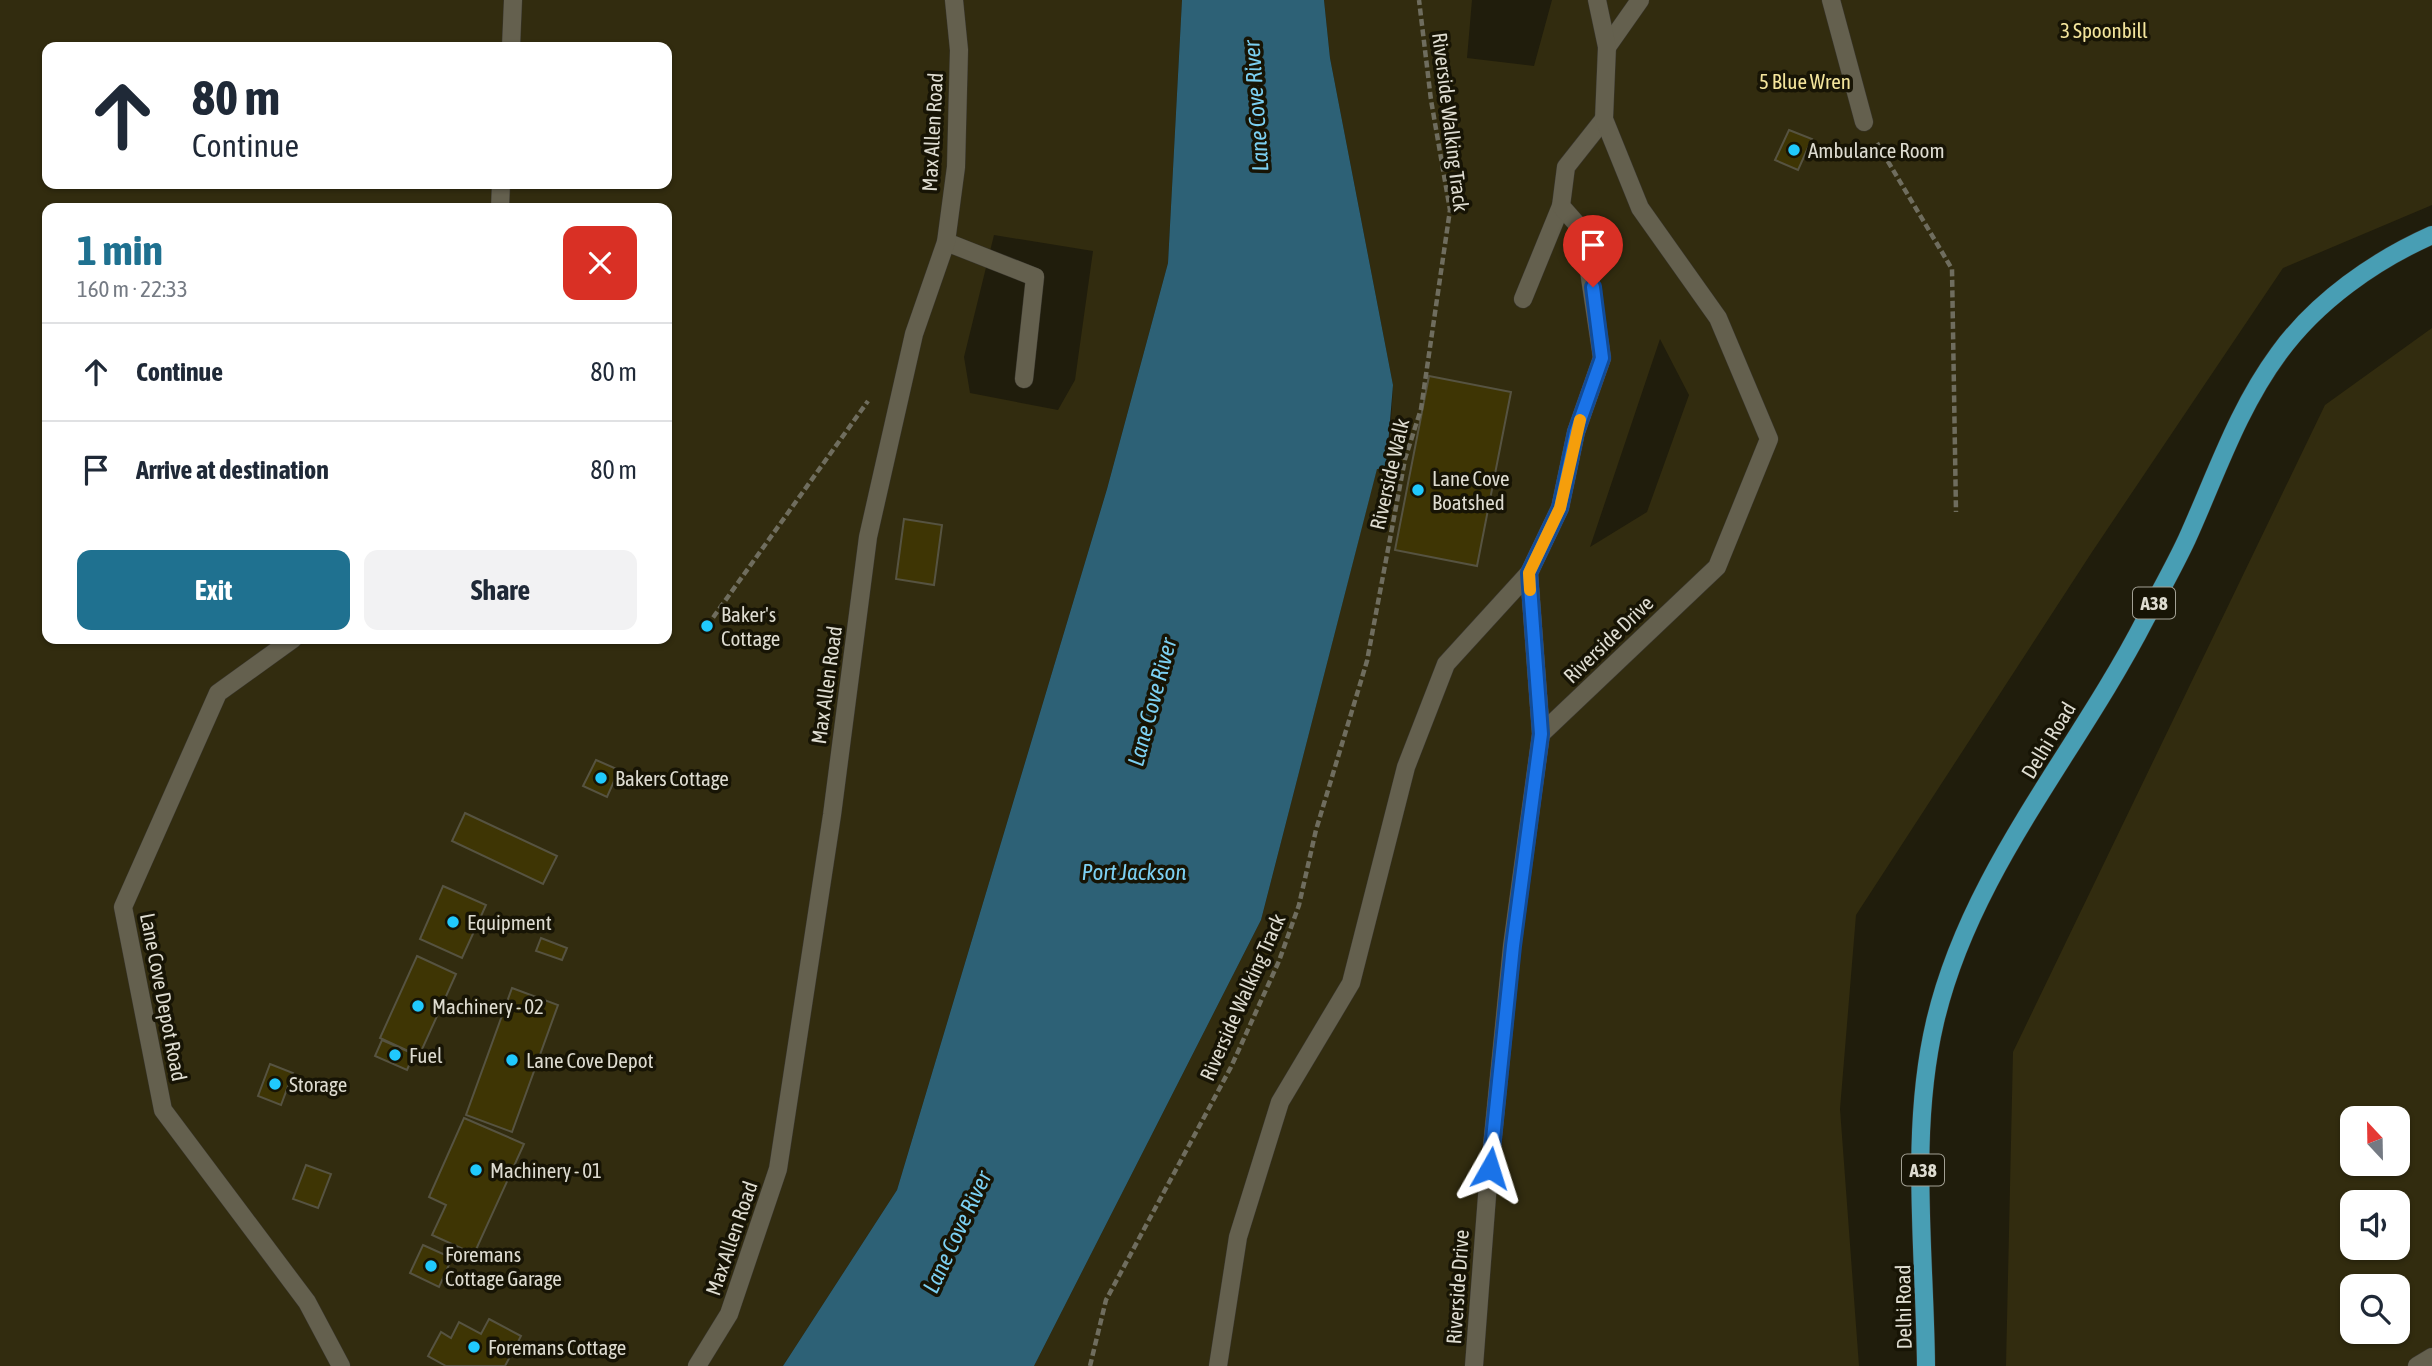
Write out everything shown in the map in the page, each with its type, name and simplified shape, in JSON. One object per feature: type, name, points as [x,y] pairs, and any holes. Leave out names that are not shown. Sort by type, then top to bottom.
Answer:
[{"type":"main road","name":"Delhi Road","points":[[1926,1366],[1923,1088],[1935,1023],[1951,965],[1976,902],[2143,625],[2186,540],[2237,418],[2280,352],[2364,270],[2432,235]]},
{"type":"street","points":[[511,42],[513,0]]},
{"type":"street","name":"Max Allen Road","points":[[696,1366],[729,1314],[778,1169],[832,814],[868,537],[914,334],[946,242],[956,167],[959,50],[954,0]]},
{"type":"street","name":"Riverside Drive","points":[[1474,1366],[1510,974],[1541,734],[1717,567],[1769,439],[1718,318],[1640,208],[1604,119],[1607,47],[1597,0]]},
{"type":"street","points":[[1607,47],[1640,0]]},
{"type":"street","points":[[1831,0],[1864,122]]},
{"type":"street","points":[[1523,299],[1561,206],[1566,167],[1604,119]]},
{"type":"street","points":[[1218,1366],[1238,1237],[1280,1102],[1351,983],[1406,767],[1446,664],[1529,573],[1560,508],[1576,432],[1602,358],[1583,231],[1561,206]]},
{"type":"street","points":[[946,242],[1035,278],[1024,379]]},
{"type":"street","points":[[1529,573],[1541,734]]},
{"type":"street","name":"Lane Cove Depot Road","points":[[286,644],[218,693],[123,907],[163,1110],[307,1302],[341,1366]]},
{"type":"street","points":[[2417,1366],[2432,1357]]},
{"type":"path","name":"Riverside Walking Track","points":[[1419,0],[1431,100],[1450,209],[1425,373]]},
{"type":"path","points":[[1864,122],[1952,269],[1956,512]]},
{"type":"path","name":"Riverside Walk","points":[[1381,581],[1405,459],[1421,409],[1425,373]]},
{"type":"path","points":[[707,626],[870,397]]},
{"type":"path","name":"Riverside Walking Track","points":[[1090,1366],[1106,1300],[1231,1067],[1279,961],[1299,905],[1315,830],[1367,661],[1381,581]]},
{"type":"green space","points":[[0,0],[1182,0],[1168,263],[1107,489],[897,1190],[783,1366],[0,1366]],"holes":[[[994,235],[1093,251],[1075,380],[1058,410],[970,393],[964,357]]]},
{"type":"green space","points":[[1324,0],[1472,0],[1467,58],[1534,66],[1552,0],[2432,0],[2432,205],[2283,268],[2092,552],[1856,915],[1840,1109],[1859,1366],[1034,1366],[1261,920],[1377,468],[1386,469],[1389,457],[1393,385],[1330,58]],"holes":[[[1660,339],[1689,395],[1647,512],[1590,547]]]},
{"type":"green space","points":[[2432,328],[2432,1366],[2006,1366],[2013,1052],[2325,405]]},
{"type":"water","name":"Port Jackson","points":[[1182,0],[1324,0],[1330,58],[1393,385],[1386,469],[1377,469],[1261,920],[1034,1366],[783,1366],[897,1190],[1107,489],[1168,263]]},
{"type":"building","name":"Ambulance Room","points":[[1789,130],[1812,139],[1798,170],[1775,160]]},
{"type":"building","points":[[1429,376],[1511,392],[1477,566],[1395,550]]},
{"type":"building","points":[[904,519],[942,525],[934,585],[896,579]]},
{"type":"building","name":"Bakers Cottage","points":[[596,760],[619,770],[607,797],[583,786]]},
{"type":"building","points":[[465,813],[557,856],[543,884],[452,841]]},
{"type":"building","name":"Equipment","points":[[443,886],[486,905],[462,958],[420,939]]},
{"type":"building","points":[[541,938],[567,948],[562,960],[536,951]]},
{"type":"building","name":"Machinery - 02","points":[[417,956],[456,974],[419,1056],[380,1038]]},
{"type":"building","name":"Lane Cove Depot","points":[[512,988],[558,1005],[512,1132],[466,1115]]},
{"type":"building","name":"Fuel","points":[[382,1040],[414,1054],[407,1070],[375,1056]]},
{"type":"building","name":"Storage","points":[[270,1064],[293,1073],[281,1105],[258,1096]]},
{"type":"building","name":"Machinery - 01","points":[[464,1118],[524,1144],[474,1254],[432,1235],[446,1205],[429,1197]]},
{"type":"building","points":[[306,1165],[331,1174],[318,1208],[293,1199]]},
{"type":"building","name":"Foremans Cottage Garage","points":[[423,1245],[452,1258],[439,1287],[410,1273]]},
{"type":"building","name":"Foremans Cottage","points":[[489,1319],[521,1336],[505,1366],[446,1366],[428,1356],[441,1332],[451,1338],[459,1322],[481,1334]]},
{"type":"slow traffic","points":[[1530,590],[1529,573],[1560,508],[1580,420]]},
{"type":"place","name":"Ambulance Room","points":[[1794,150]]},
{"type":"place","name":"Lane Cove Boatshed","points":[[1418,490]]},
{"type":"place","name":"Baker's Cottage","points":[[707,626]]},
{"type":"place","name":"Bakers Cottage","points":[[601,778]]},
{"type":"place","name":"Equipment","points":[[453,922]]},
{"type":"place","name":"Machinery - 02","points":[[418,1006]]},
{"type":"place","name":"Fuel","points":[[395,1055]]},
{"type":"place","name":"Lane Cove Depot","points":[[512,1060]]},
{"type":"place","name":"Storage","points":[[275,1084]]},
{"type":"place","name":"Machinery - 01","points":[[476,1170]]},
{"type":"place","name":"Foremans Cottage Garage","points":[[431,1266]]},
{"type":"place","name":"Foremans Cottage","points":[[474,1347]]},
{"type":"route","points":[[1490,1168],[1513,946],[1541,734],[1529,573],[1560,508],[1576,432],[1602,358],[1593,287]]},
{"type":"park label","name":"3 Spoonbill","points":[[2104,30]]},
{"type":"park label","name":"5 Blue Wren","points":[[1805,81]]},
{"type":"water label","name":"Lane Cove River","points":[[1256,106]]},
{"type":"water label","name":"Lane Cove River","points":[[1152,702]]},
{"type":"water label","name":"Lane Cove River","points":[[957,1232]]}]
